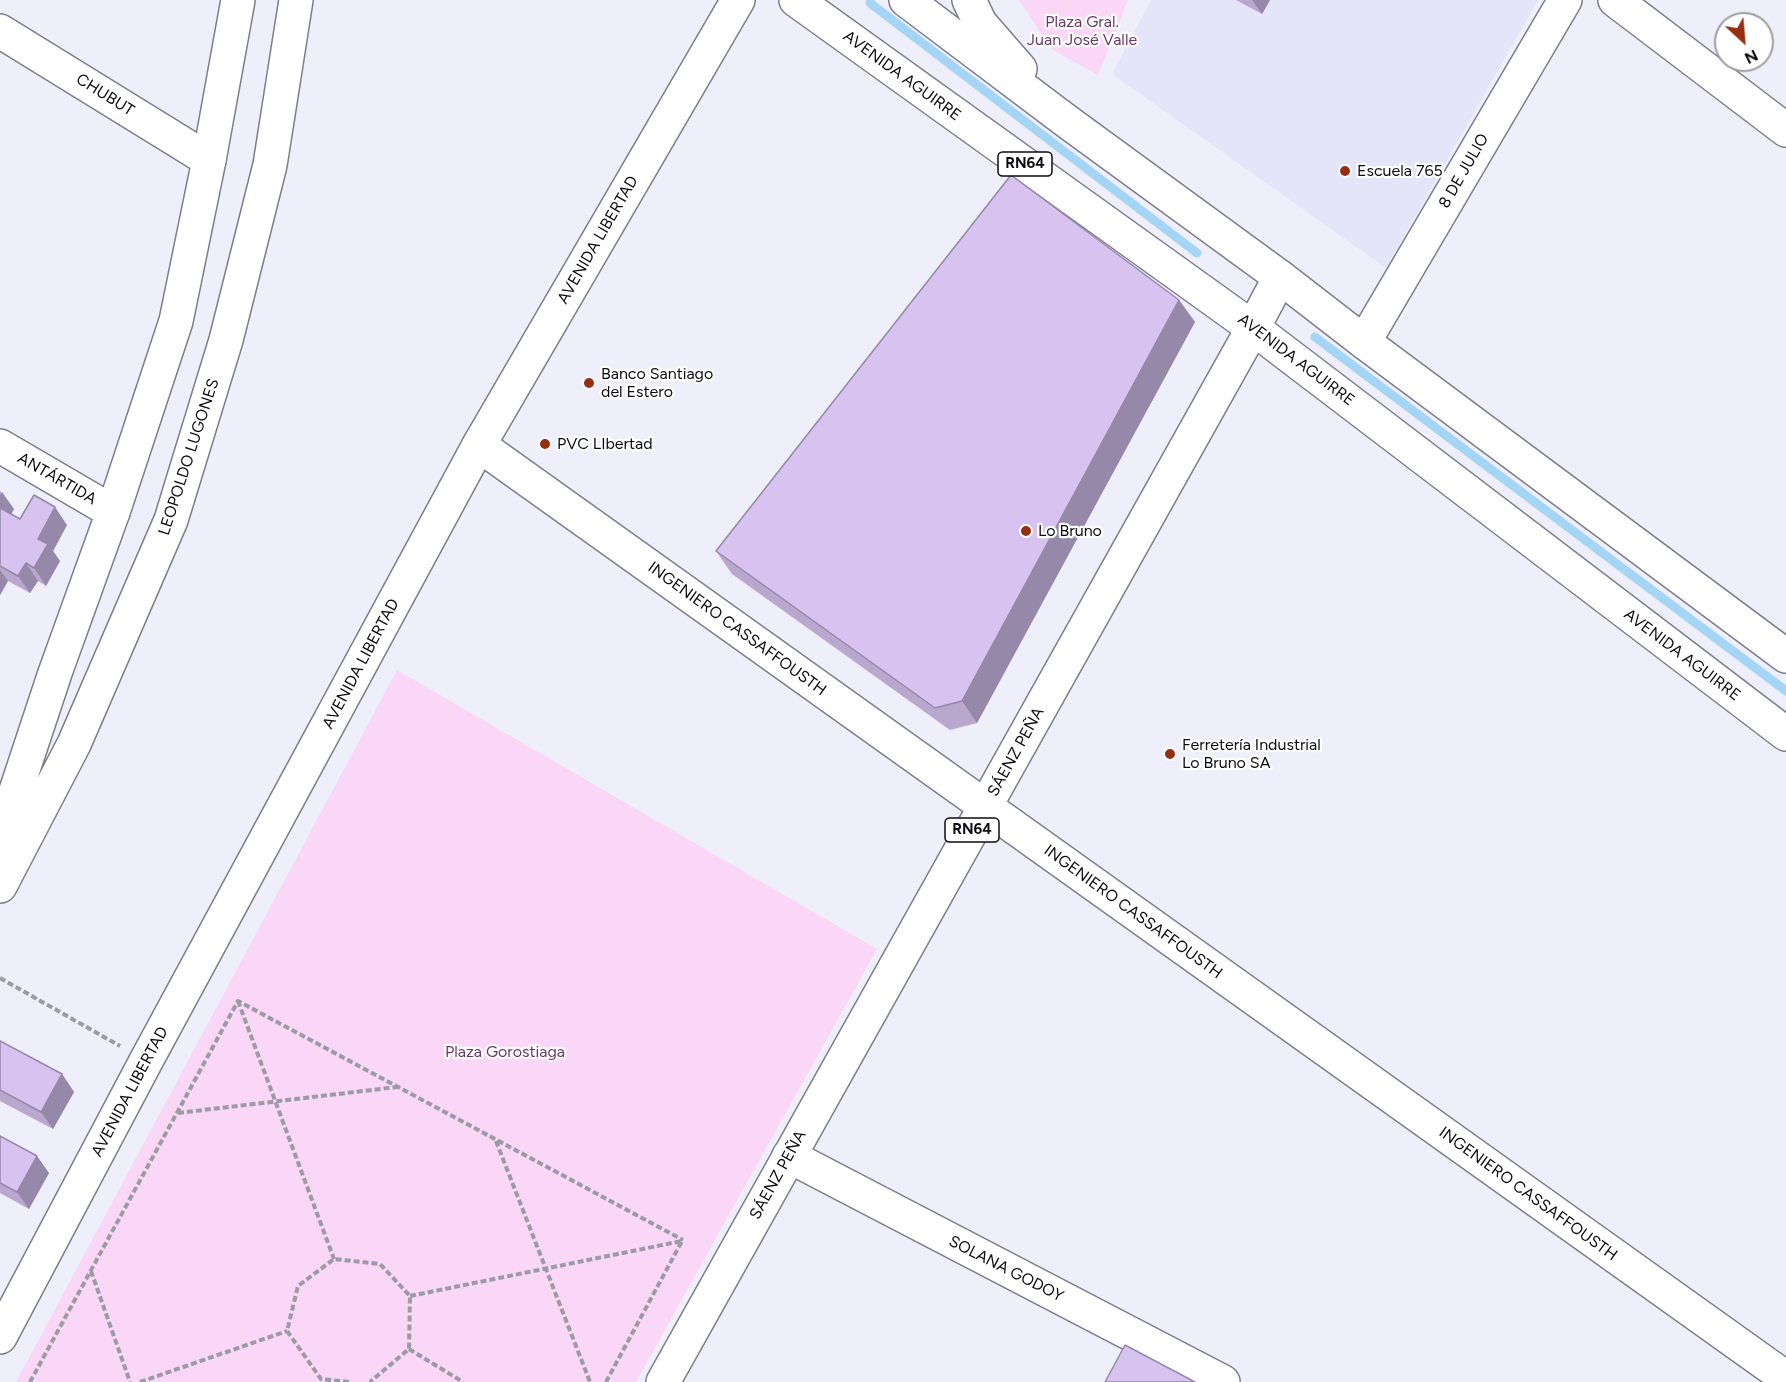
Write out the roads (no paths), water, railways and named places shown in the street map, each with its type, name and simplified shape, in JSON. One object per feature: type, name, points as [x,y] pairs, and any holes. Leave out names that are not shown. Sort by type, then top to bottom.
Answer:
[{"type":"main road","points":[[0,838],[59,662],[113,512],[176,321],[209,160],[238,0]]},
{"type":"main road","name":"LEOPOLDO LUGONES","points":[[0,886],[74,744],[171,520],[226,340],[270,165],[296,0]]},
{"type":"main road","name":"AVENIDA LIBERTAD","points":[[0,1337],[146,1061],[479,445],[738,0]]},
{"type":"main road","name":"AVENIDA AGUIRRE","points":[[796,0],[1253,327],[1786,734]]},
{"type":"main road","points":[[906,0],[1786,656]]},
{"type":"main road","points":[[969,0],[980,23],[1065,120]]},
{"type":"main road","name":"8 DE JULIO","points":[[1364,342],[1565,0]]},
{"type":"main road","points":[[1615,0],[1786,130]]},
{"type":"main road","name":"CHUBUT","points":[[0,31],[209,160]]},
{"type":"main road","name":"SÁENZ PEÑA","points":[[663,1382],[1280,277]]},
{"type":"main road","name":"INGENIERO CASSAFFOUSTH","points":[[479,445],[1786,1378]]},
{"type":"main road","name":"ANTÁRTIDA","points":[[0,446],[113,512]]},
{"type":"main road","points":[[0,796],[39,725]]},
{"type":"main road","name":"SOLANA GODOY","points":[[789,1156],[1224,1382]]},
{"type":"waterway","points":[[870,3],[1197,253]]},
{"type":"waterway","points":[[1315,337],[1786,691]]},
{"type":"place","name":"Escuela 765","points":[[1345,171]]},
{"type":"place","name":"Banco Santiago del Estero","points":[[589,383]]},
{"type":"place","name":"PVC LIbertad","points":[[545,444]]},
{"type":"place","name":"Lo Bruno","points":[[1026,531]]},
{"type":"place","name":"Ferretería Industrial Lo Bruno SA","points":[[1170,754]]},
{"type":"park label","name":"Plaza Gral. Juan José Valle","points":[[1082,31]]},
{"type":"park label","name":"Plaza Gorostiaga","points":[[505,1052]]}]
